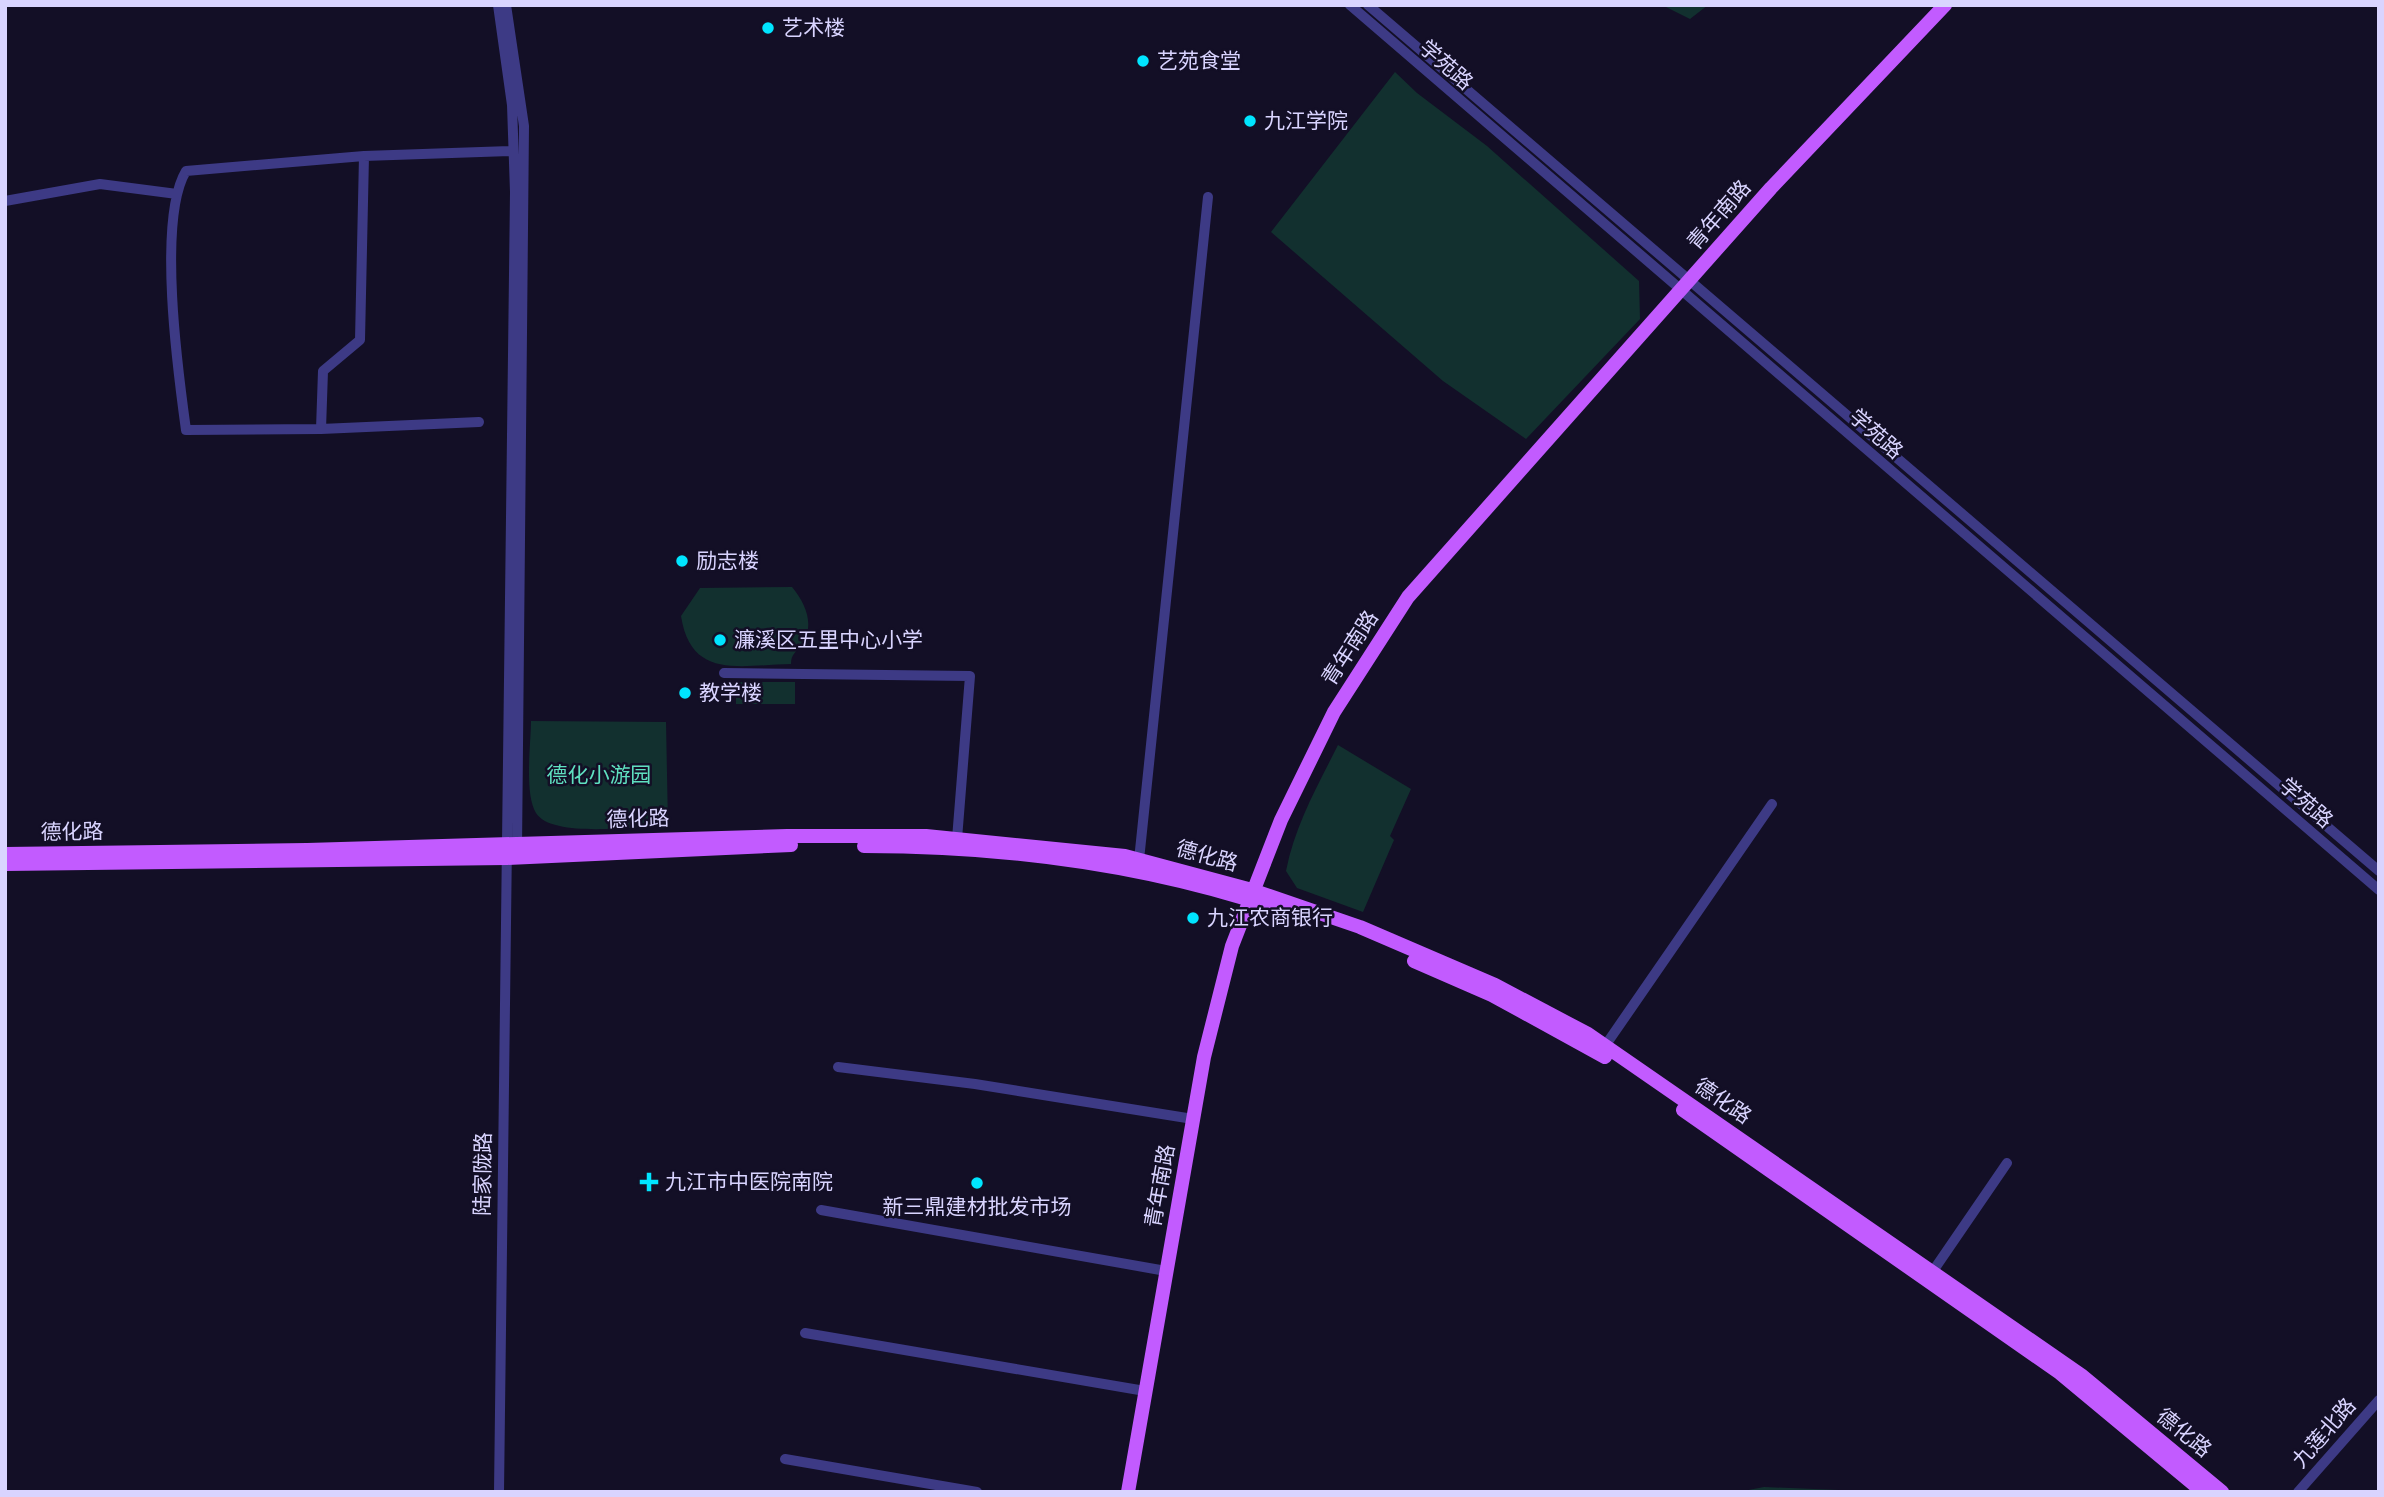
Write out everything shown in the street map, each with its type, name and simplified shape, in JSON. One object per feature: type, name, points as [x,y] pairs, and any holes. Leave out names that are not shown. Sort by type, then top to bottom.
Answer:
[{"type":"main road","name":"青年南路","points":[[1128,1492],[1204,1057],[1232,946],[1281,820],[1334,712],[1408,597],[1771,188],[1944,5]]},
{"type":"main road","name":"德化路","points":[[5,854],[512,851],[787,836],[926,836],[1139,860],[1360,928],[1495,985],[1605,1046],[2081,1375],[2222,1492]]},
{"type":"main road","name":"德化路","points":[[5,864],[791,845],[928,846],[1120,866],[1251,894],[1355,935],[1492,995],[1598,1051],[2060,1373],[2203,1492]]},
{"type":"street","points":[[498,5],[512,105],[513,151],[512,851]]},
{"type":"street","points":[[506,5],[524,126],[512,851]]},
{"type":"street","name":"学苑路","points":[[1350,5],[1680,292],[2379,890]]},
{"type":"street","name":"学苑路","points":[[1368,5],[2379,871]]},
{"type":"street","points":[[478,422],[321,429],[186,430],[173,332],[178,186],[186,171],[364,156],[513,151]]},
{"type":"street","points":[[321,429],[323,371],[360,340],[364,156]]},
{"type":"street","points":[[5,201],[100,184],[177,194]]},
{"type":"street","points":[[1139,860],[1208,197]]},
{"type":"street","points":[[724,673],[970,676],[957,839]]},
{"type":"street","points":[[1605,1046],[1772,804]]},
{"type":"street","name":"陆家陇路","points":[[499,1492],[512,851]]},
{"type":"street","points":[[838,1067],[975,1084],[1193,1119]]},
{"type":"street","points":[[1933,1271],[2007,1163]]},
{"type":"street","points":[[821,1210],[1166,1271]]},
{"type":"street","points":[[805,1333],[1145,1391]]},
{"type":"street","name":"九莲北路","points":[[2298,1492],[2379,1400]]},
{"type":"street","points":[[785,1460],[977,1492]]},
{"type":"green space","points":[[1662,5],[1708,5],[1690,19]]},
{"type":"green space","points":[[1395,72],[1417,93],[1487,146],[1639,281],[1640,319],[1526,439],[1443,381],[1271,232]]},
{"type":"green space","points":[[792,587],[805,608],[808,630],[802,645],[793,655],[791,664],[721,664],[707,660],[695,651],[681,616],[700,588]]},
{"type":"green space","points":[[736,682],[795,682],[795,704],[736,704]]},
{"type":"green space","name":"德化小游园","points":[[531,721],[666,722],[668,825],[598,829],[559,826],[545,821],[536,813],[530,793]]},
{"type":"green space","points":[[1338,745],[1411,789],[1390,836],[1394,840],[1363,912],[1297,888],[1286,871],[1301,822]]},
{"type":"green space","points":[[1764,1487],[1887,1492],[1738,1492]]},
{"type":"place","name":"艺术楼","points":[[768,28]]},
{"type":"place","name":"艺苑食堂","points":[[1143,61]]},
{"type":"place","name":"九江学院","points":[[1250,121]]},
{"type":"place","name":"励志楼","points":[[682,561]]},
{"type":"place","name":"濂溪区五里中心小学","points":[[720,640]]},
{"type":"place","name":"教学楼","points":[[685,693]]},
{"type":"place","name":"九江农商银行","points":[[1193,918]]},
{"type":"place","name":"九江市中医院南院","points":[[649,1182]]},
{"type":"place","name":"新三鼎建材批发市场","points":[[977,1183]]}]
